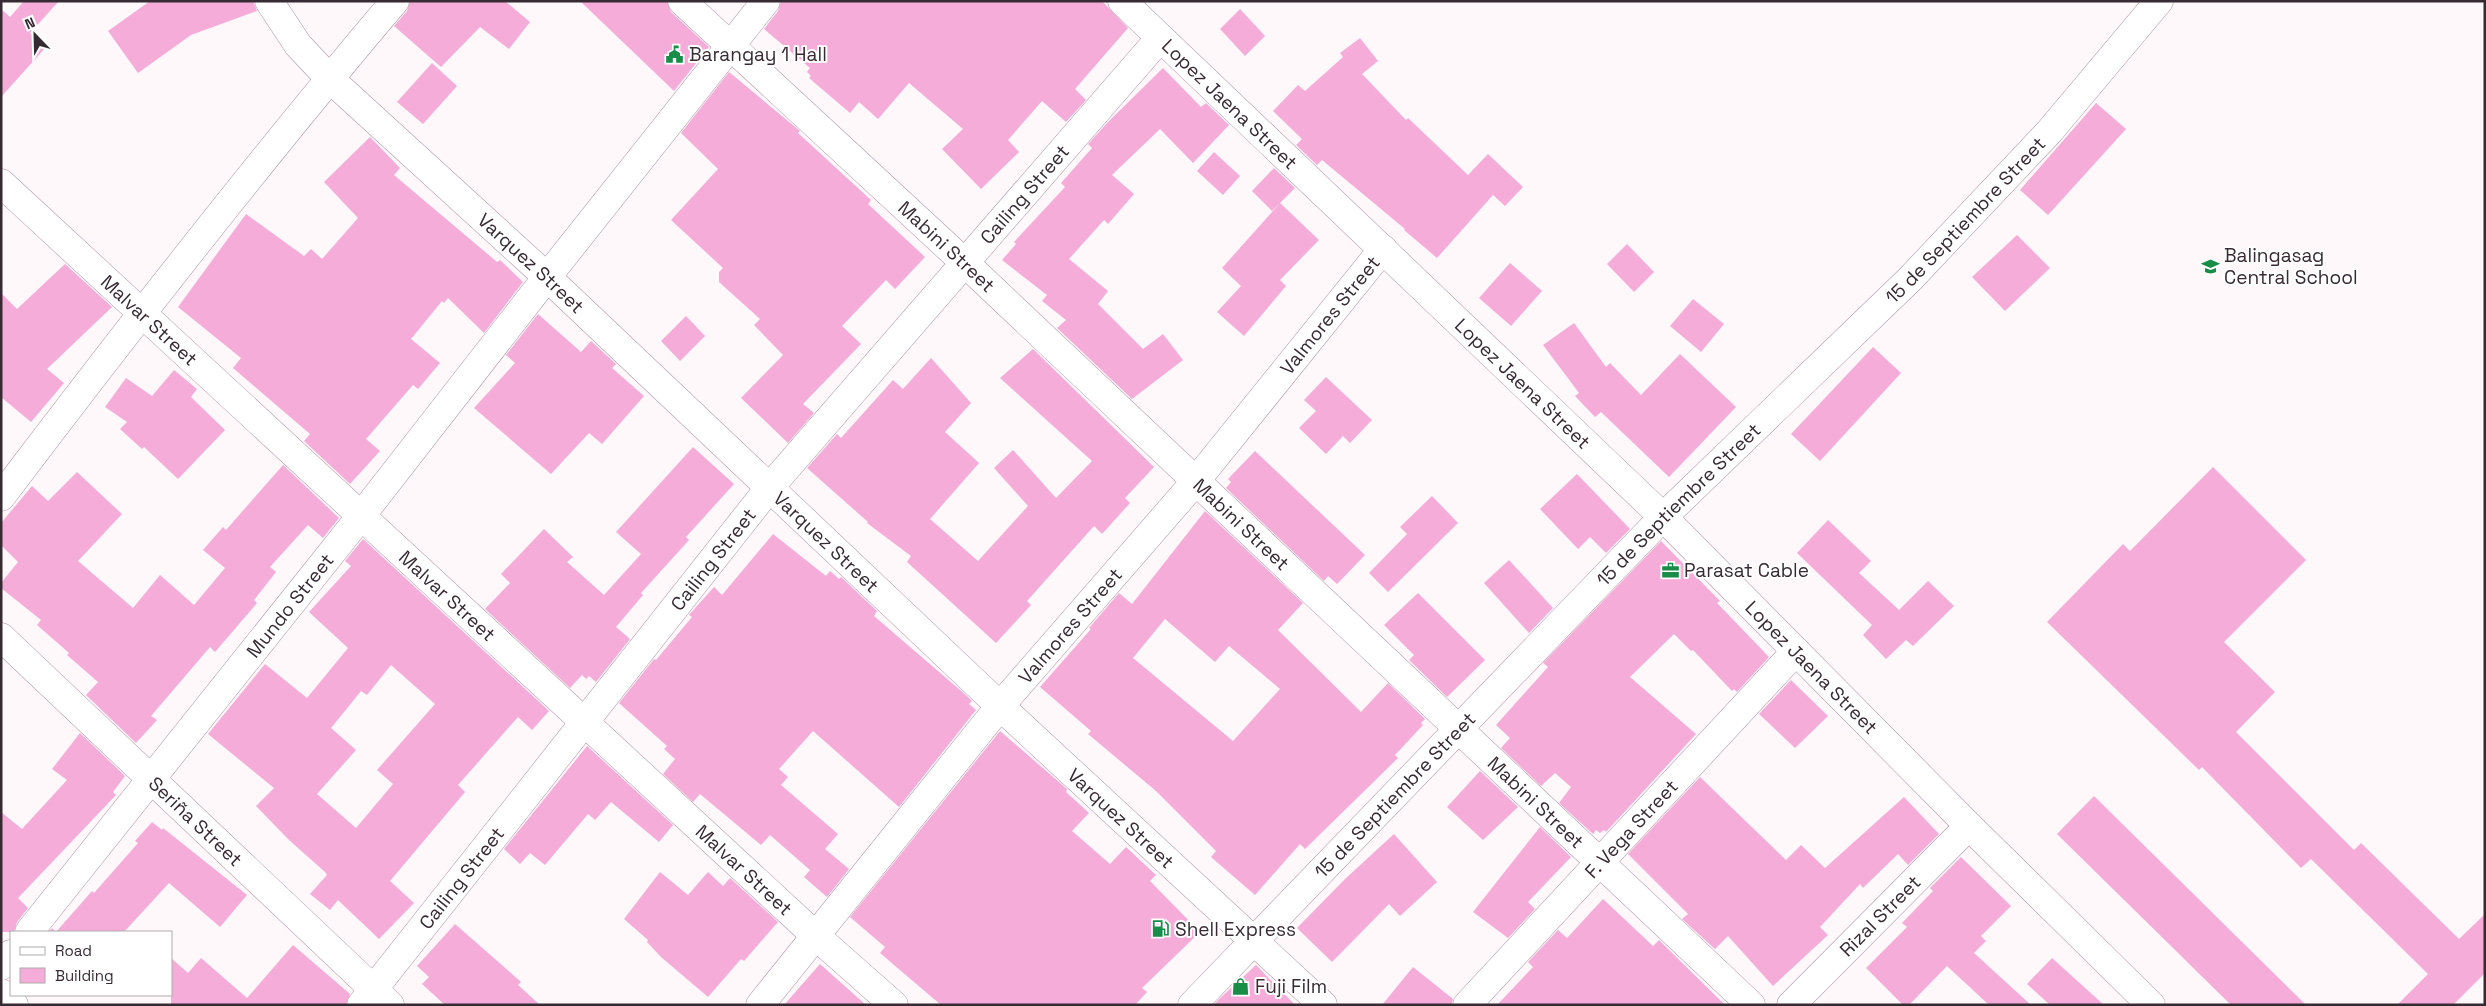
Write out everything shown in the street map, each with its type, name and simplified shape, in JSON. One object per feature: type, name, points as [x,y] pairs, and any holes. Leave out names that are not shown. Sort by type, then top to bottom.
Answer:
[{"type":"street","name":"Varquez Street","points":[[270,1],[298,45],[329,78],[547,277],[770,486],[1000,706],[1323,1005]]},
{"type":"street","points":[[1,497],[142,311],[329,78],[394,1]]},
{"type":"street","name":"Mabini Street","points":[[682,1],[965,263],[1751,1005]]},
{"type":"street","name":"Mundo Street","points":[[30,931],[361,516],[547,277],[766,1]]},
{"type":"street","name":"Lopez Jaena Street","points":[[1122,1],[1663,517],[1969,826],[2135,1000]]},
{"type":"street","name":"15 de Septiembre Street","points":[[1192,1005],[1459,731],[1663,517],[1910,279],[2049,132],[2158,1]]},
{"type":"street","name":"Cailing Street","points":[[375,999],[586,722],[770,486],[1160,38]]},
{"type":"street","name":"Malvar Street","points":[[1,183],[142,311],[817,937],[894,1005]]},
{"type":"street","name":"Valmores Street","points":[[760,1005],[817,937],[1000,706],[1195,482],[1383,249]]},
{"type":"street","name":"Seriña Street","points":[[1,637],[152,779],[375,999]]},
{"type":"street","name":"F. Vega Street","points":[[1468,1005],[1598,862],[1796,651]]},
{"type":"street","name":"Rizal Street","points":[[1791,1005],[1969,826]]},
{"type":"street","points":[[1,966],[10,955]]},
{"type":"street","points":[[1,994],[14,1005]]},
{"type":"building","points":[[24,1],[59,1],[30,33],[46,47],[1,97],[1,9],[10,17]]},
{"type":"building","points":[[150,1],[253,1],[257,11],[191,35],[138,73],[108,31]]},
{"type":"building","points":[[410,1],[505,1],[530,22],[509,49],[480,27],[441,67],[394,26],[407,11]]},
{"type":"building","points":[[580,1],[667,1],[671,12],[709,47],[674,91]]},
{"type":"building","points":[[781,1],[1102,1],[1128,28],[1075,89],[1086,100],[1066,122],[1042,101],[1008,140],[1019,152],[981,189],[942,149],[963,129],[909,83],[878,119],[859,102],[850,113],[809,78],[811,76],[807,72],[810,68],[764,29],[778,11]]},
{"type":"building","points":[[1240,9],[1265,36],[1245,56],[1220,29]]},
{"type":"building","points":[[1360,38],[1378,61],[1362,74],[1406,120],[1408,118],[1468,175],[1488,154],[1523,187],[1505,206],[1493,195],[1437,258],[1322,160],[1317,165],[1296,145],[1302,139],[1273,111],[1298,85],[1305,91],[1343,57],[1340,53]]},
{"type":"building","points":[[432,63],[457,86],[423,124],[397,102]]},
{"type":"building","points":[[1163,68],[1201,107],[1206,103],[1229,125],[1193,163],[1160,129],[1112,175],[1134,194],[1108,224],[1104,220],[1069,259],[1108,291],[1098,304],[1143,349],[1163,334],[1183,360],[1132,399],[1057,328],[1066,320],[1042,301],[1047,295],[1002,260],[1016,244],[1014,242],[1065,187],[1061,183],[1092,148],[1088,144]]},
{"type":"building","points":[[729,72],[800,131],[798,133],[871,200],[868,204],[925,257],[895,289],[886,280],[842,326],[861,344],[803,404],[814,413],[788,443],[741,398],[783,355],[754,325],[760,319],[719,282],[719,272],[723,268],[671,220],[718,169],[681,133]]},
{"type":"building","points":[[2096,103],[2126,129],[2048,215],[2020,190]]},
{"type":"building","points":[[370,137],[400,168],[394,175],[497,262],[500,260],[523,282],[484,333],[448,298],[444,303],[442,301],[411,339],[440,363],[418,389],[413,385],[366,439],[380,451],[350,484],[304,441],[310,434],[233,368],[241,358],[178,307],[246,214],[304,256],[311,249],[322,259],[358,218],[324,182]]},
{"type":"building","points":[[1214,152],[1240,176],[1223,195],[1197,171]]},
{"type":"building","points":[[1274,168],[1295,188],[1272,211],[1252,191]]},
{"type":"building","points":[[1280,203],[1319,240],[1280,280],[1286,286],[1244,336],[1217,312],[1241,286],[1222,268]]},
{"type":"building","points":[[2017,235],[2050,268],[2005,311],[1972,277]]},
{"type":"building","points":[[1627,244],[1654,272],[1634,292],[1607,264]]},
{"type":"building","points":[[1510,263],[1542,291],[1511,326],[1479,298]]},
{"type":"building","points":[[65,264],[112,307],[47,369],[64,383],[31,422],[1,397],[1,293],[17,309]]},
{"type":"building","points":[[1693,299],[1724,324],[1701,352],[1670,326]]},
{"type":"building","points":[[538,314],[581,352],[591,341],[616,364],[612,368],[644,396],[602,444],[589,433],[551,474],[474,408],[515,363],[506,355]]},
{"type":"building","points":[[686,316],[705,336],[680,361],[661,341]]},
{"type":"building","points":[[1574,323],[1606,367],[1610,363],[1641,395],[1680,354],[1736,407],[1669,477],[1601,412],[1595,417],[1575,396],[1579,393],[1543,345]]},
{"type":"building","points":[[1873,347],[1901,373],[1820,461],[1791,434]]},
{"type":"building","points":[[1033,349],[1154,467],[1125,498],[1130,503],[1102,534],[1094,526],[1027,601],[1031,605],[996,643],[907,562],[911,556],[867,523],[807,468],[837,434],[841,438],[893,380],[903,389],[931,358],[971,403],[945,432],[979,463],[930,519],[978,561],[1028,506],[994,468],[1013,450],[1056,498],[1092,461],[1000,378]]},
{"type":"building","points":[[174,370],[197,389],[191,397],[225,430],[178,479],[144,447],[142,449],[120,429],[127,422],[105,407],[126,378],[152,396]]},
{"type":"building","points":[[1326,377],[1372,420],[1350,443],[1343,436],[1326,454],[1299,428],[1316,411],[1304,400]]},
{"type":"building","points":[[693,447],[734,484],[686,537],[689,540],[641,593],[643,595],[616,627],[630,639],[596,682],[589,676],[586,679],[582,675],[570,688],[485,609],[510,583],[501,574],[544,529],[573,557],[567,562],[604,595],[641,554],[616,532]]},
{"type":"building","points":[[1255,451],[1365,555],[1337,584],[1328,576],[1324,581],[1226,488],[1231,482],[1228,479]]},
{"type":"building","points":[[283,465],[339,518],[323,538],[308,525],[270,567],[276,572],[254,600],[257,603],[215,652],[210,647],[151,716],[157,720],[136,743],[86,695],[98,682],[37,625],[41,620],[1,588],[1,583],[18,562],[1,545],[1,523],[32,486],[48,501],[77,472],[122,514],[78,561],[133,608],[160,575],[194,605],[225,568],[203,550],[223,527],[226,530]]},
{"type":"building","points":[[2213,467],[2306,560],[2224,642],[2275,692],[2236,732],[2354,850],[2361,843],[2459,939],[2485,914],[2485,973],[2453,1005],[2397,1005],[2428,974],[2311,859],[2301,868],[2202,767],[2199,770],[2047,622],[2123,544],[2130,551]]},
{"type":"building","points":[[1577,474],[1630,529],[1606,553],[1590,537],[1578,549],[1540,509]]},
{"type":"building","points":[[1432,496],[1458,523],[1388,592],[1369,573],[1407,534],[1400,527]]},
{"type":"building","points":[[1205,511],[1303,603],[1278,630],[1361,712],[1388,683],[1425,719],[1421,723],[1423,725],[1395,755],[1398,758],[1305,849],[1300,844],[1255,895],[1211,857],[1216,851],[1156,791],[1088,734],[1091,731],[1040,687],[1091,629],[1089,628],[1119,593],[1132,604]],"holes":[[[1165,619],[1215,662],[1229,646],[1280,689],[1233,741],[1133,658]]]},
{"type":"building","points":[[1828,520],[1871,561],[1859,573],[1899,610],[1928,581],[1954,606],[1913,646],[1906,640],[1886,659],[1863,635],[1872,625],[1797,553]]},
{"type":"building","points":[[773,534],[826,576],[830,571],[839,579],[841,577],[877,611],[874,616],[967,696],[972,701],[969,704],[976,710],[899,807],[813,731],[779,769],[788,777],[781,785],[838,834],[825,849],[849,869],[827,897],[804,877],[810,870],[770,835],[761,845],[700,794],[693,802],[663,774],[675,759],[664,749],[667,746],[619,703],[654,659],[656,660],[692,617],[689,615],[714,587],[722,595]]},
{"type":"building","points":[[363,539],[549,711],[532,730],[518,717],[458,785],[465,792],[390,881],[414,903],[379,939],[338,900],[330,910],[310,894],[327,875],[256,806],[274,788],[208,734],[265,664],[307,698],[348,648],[309,612],[351,566],[345,561]],"holes":[[[391,665],[435,704],[377,770],[393,784],[356,828],[317,794],[356,750],[331,728],[361,691],[367,695]]]},
{"type":"building","points":[[1661,541],[1720,601],[1717,603],[1769,657],[1737,692],[1734,689],[1732,691],[1693,650],[1691,651],[1674,634],[1630,677],[1696,734],[1606,832],[1604,830],[1600,833],[1596,830],[1593,834],[1559,803],[1571,787],[1555,773],[1541,786],[1501,748],[1510,738],[1496,725],[1548,667],[1543,663]]},
{"type":"building","points":[[1509,560],[1553,608],[1529,633],[1484,583]]},
{"type":"building","points":[[1418,593],[1485,660],[1447,697],[1409,660],[1414,655],[1384,625]]},
{"type":"building","points":[[1791,680],[1828,716],[1795,748],[1759,714]]},
{"type":"building","points":[[1000,731],[1067,789],[1066,792],[1089,813],[1072,831],[1110,864],[1126,847],[1156,875],[1150,881],[1200,932],[1142,988],[1147,992],[1135,1005],[941,1005],[880,953],[885,947],[850,917]]},
{"type":"building","points":[[80,733],[125,776],[113,792],[116,795],[18,898],[28,908],[17,922],[14,931],[1,932],[1,812],[22,829],[67,780],[52,769]]},
{"type":"building","points":[[587,746],[673,825],[659,842],[611,802],[595,820],[588,814],[545,865],[530,853],[520,864],[504,849]]},
{"type":"building","points":[[1480,771],[1518,807],[1483,840],[1447,807]]},
{"type":"building","points":[[1700,777],[1786,860],[1801,845],[1825,868],[1904,797],[1939,834],[1908,865],[1898,854],[1863,888],[1860,884],[1820,927],[1828,935],[1773,986],[1728,936],[1715,949],[1682,919],[1688,914],[1628,854]]},
{"type":"building","points":[[2094,796],[2306,1005],[2231,1005],[2057,834]]},
{"type":"building","points":[[152,822],[162,830],[163,828],[247,895],[220,927],[169,883],[125,931],[57,931],[92,891],[94,893],[138,843],[135,841]]},
{"type":"building","points":[[1540,827],[1571,857],[1528,902],[1535,909],[1508,938],[1473,912]]},
{"type":"building","points":[[1394,834],[1437,882],[1400,916],[1389,904],[1332,962],[1297,928],[1345,879]]},
{"type":"building","points":[[1961,857],[2011,906],[1981,936],[1986,941],[1974,953],[2031,1005],[1989,1005],[1947,966],[1909,1005],[1903,1005],[1866,968],[1907,927],[1902,923],[1933,891],[1930,888]]},
{"type":"building","points":[[660,872],[688,895],[708,872],[723,886],[730,878],[778,922],[744,961],[741,959],[708,997],[661,957],[647,942],[648,940],[624,919]]},
{"type":"building","points":[[1603,899],[1653,946],[1659,940],[1725,1005],[1497,1005],[1533,967],[1528,962],[1558,930],[1567,938]]},
{"type":"building","points":[[455,924],[521,982],[518,985],[540,1005],[445,1005],[422,984],[429,977],[417,966]]},
{"type":"building","points":[[293,945],[350,994],[346,1005],[171,1005],[172,959],[188,973],[201,958],[247,998]]},
{"type":"building","points":[[2052,958],[2104,1005],[2050,1005],[2027,984]]},
{"type":"building","points":[[820,964],[866,1005],[784,1005]]},
{"type":"building","points":[[1256,965],[1295,1005],[1214,1005],[1219,999]]},
{"type":"building","points":[[1413,967],[1453,999],[1452,1005],[1382,1005]]},
{"type":"place","name":"Barangay 1 Hall","points":[[675,54]]},
{"type":"place","name":"Balingasag Central School","points":[[2210,266]]},
{"type":"place","name":"Parasat Cable","points":[[1670,570]]},
{"type":"place","name":"Shell Express","points":[[1161,929]]},
{"type":"place","name":"Fuji Film","points":[[1241,986]]}]
